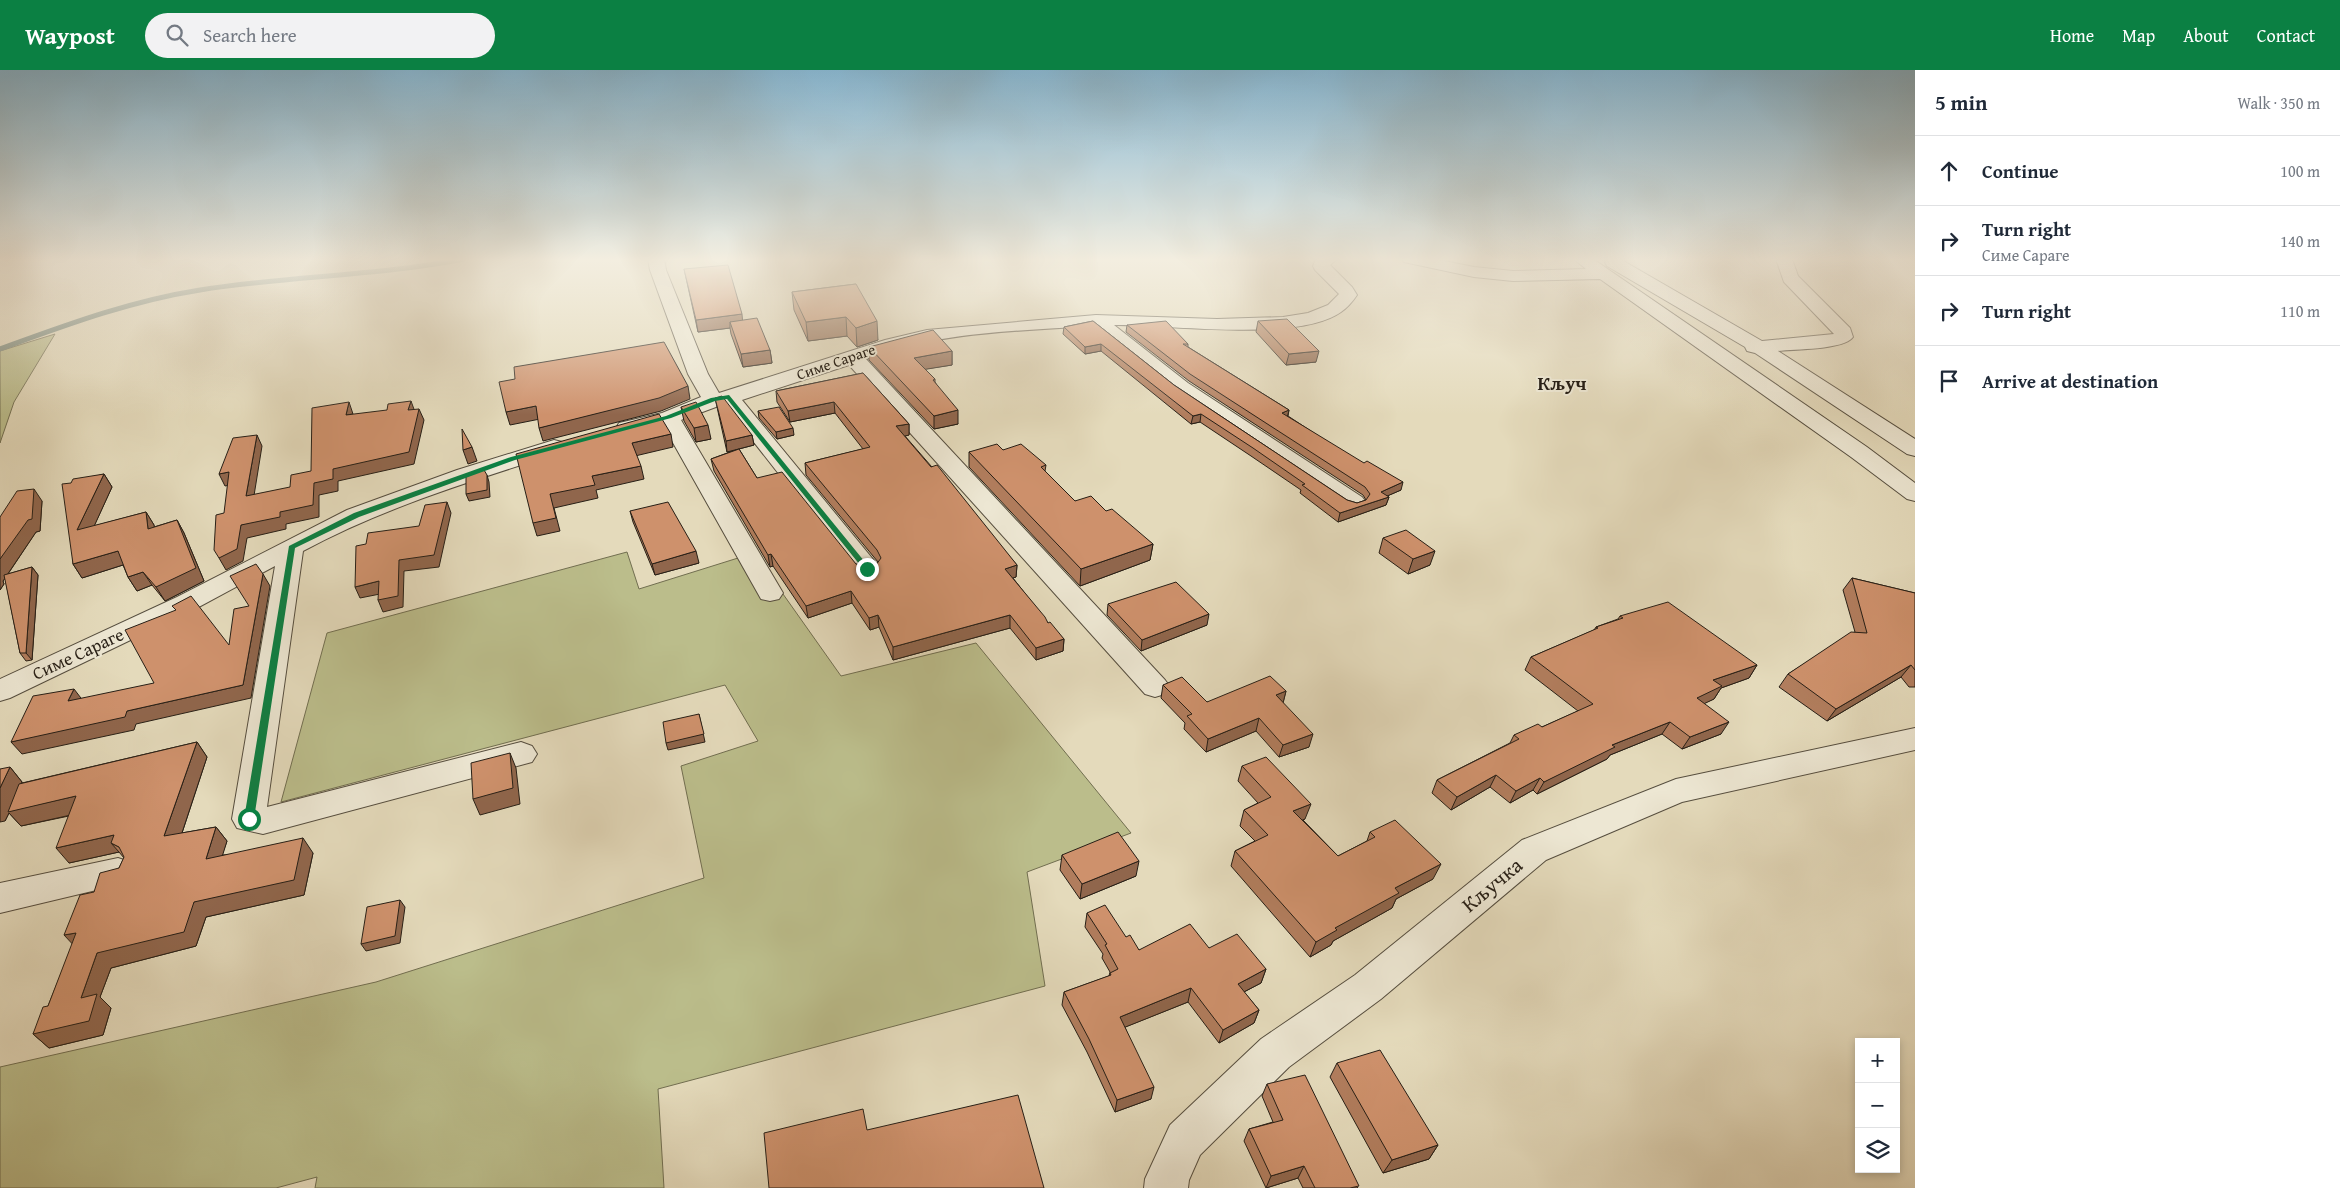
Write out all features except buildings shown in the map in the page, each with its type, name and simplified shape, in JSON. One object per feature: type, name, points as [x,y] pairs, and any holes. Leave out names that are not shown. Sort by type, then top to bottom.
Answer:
[{"type":"street","points":[[675,311],[698,374],[721,398],[867,569]]},
{"type":"street","name":"Симе Сараге","points":[[604,434],[669,417],[721,398],[898,342],[943,332],[1096,320],[1137,320],[1237,326],[1290,321],[1324,314],[1329,311]]},
{"type":"street","points":[[1656,311],[1860,452],[1915,494]]},
{"type":"street","points":[[1698,311],[1759,347],[1915,449]]},
{"type":"street","points":[[1713,351],[1836,340],[1844,337],[1844,332],[1823,311]]},
{"type":"street","points":[[1096,320],[1182,387],[1354,502]]},
{"type":"street","points":[[853,357],[1156,687]]},
{"type":"street","points":[[669,417],[770,593]]},
{"type":"street","name":"Симе Сараге","points":[[0,691],[186,603],[322,531],[374,508],[513,458],[577,441]]},
{"type":"street","points":[[292,547],[249,819],[263,821],[520,754]]},
{"type":"street","name":"Кључка","points":[[1166,1188],[1167,1179],[1185,1140],[1275,1053],[1368,987],[1534,850],[1676,792],[1915,739]]},
{"type":"street","points":[[0,898],[118,872]]},
{"type":"green space","points":[[55,334],[14,402],[0,443],[0,351]]},
{"type":"green space","points":[[627,552],[639,589],[754,553],[841,676],[976,643],[1131,833],[1027,872],[1045,986],[658,1089],[664,1188],[315,1188],[317,1177],[276,1188],[0,1188],[0,1067],[376,982],[704,878],[681,766],[758,741],[725,685],[281,802],[327,633]]},
{"type":"waterway","points":[[0,349],[110,311]]},
{"type":"district","name":"Кључ","points":[[1562,383]]},
{"type":"route","points":[[249,819],[292,547],[356,515],[513,458],[669,417],[714,400],[729,397],[867,569]]}]
